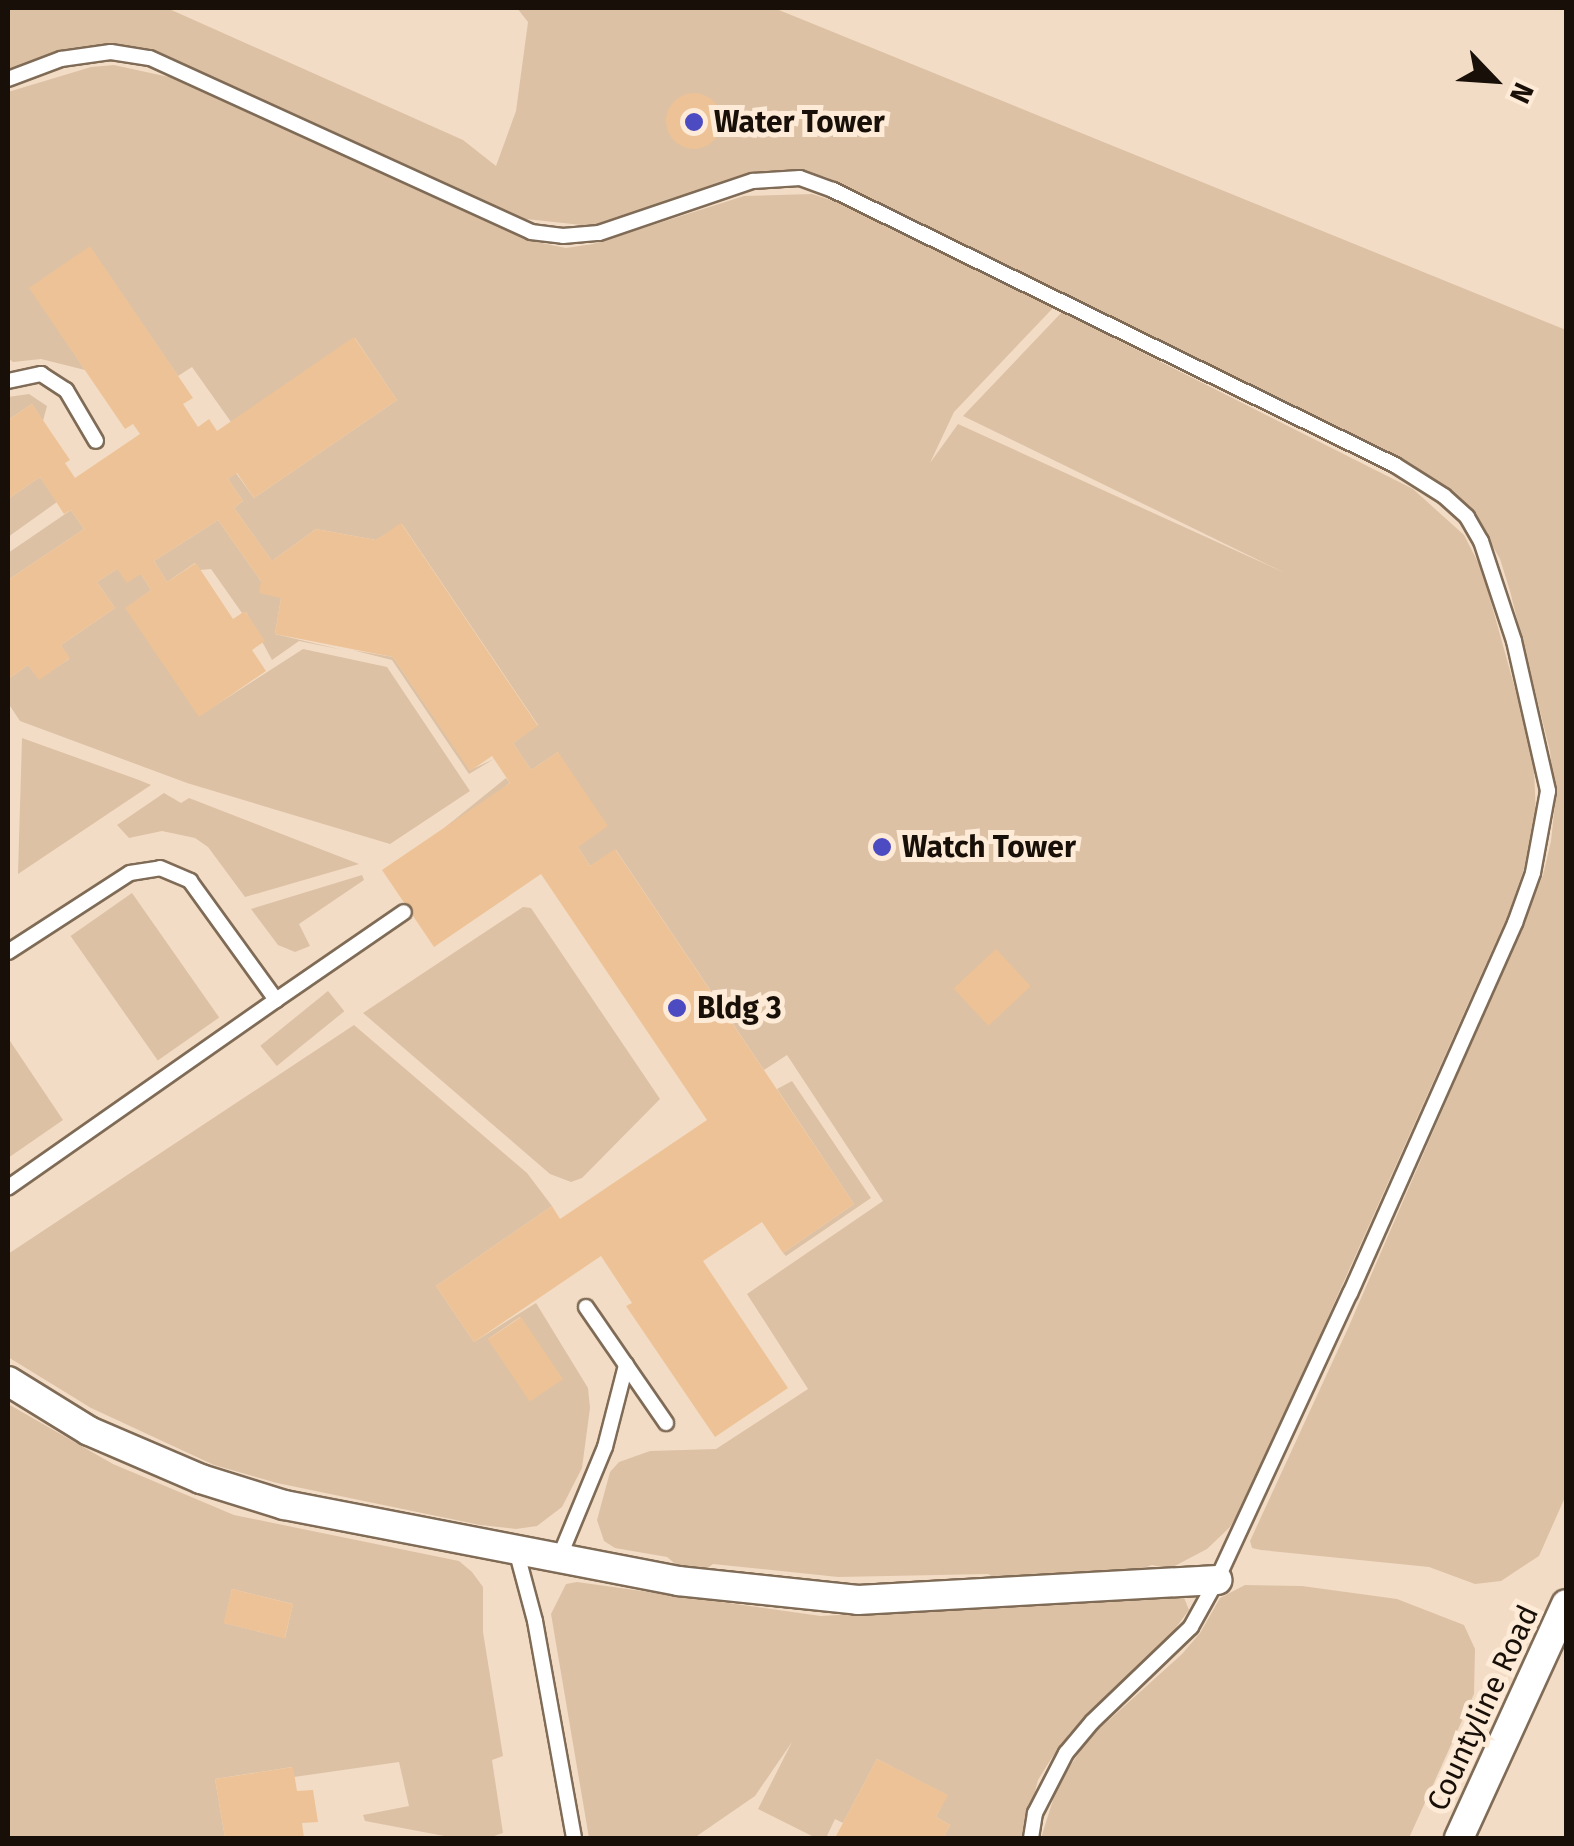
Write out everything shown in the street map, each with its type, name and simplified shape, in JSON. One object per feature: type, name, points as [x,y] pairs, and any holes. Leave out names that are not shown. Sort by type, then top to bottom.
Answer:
[{"type":"street","points":[[8,1381],[89,1431],[201,1479],[284,1505],[678,1582],[858,1600],[1216,1580]]},
{"type":"street","name":"Countyline Road","points":[[1459,1838],[1566,1604]]},
{"type":"lane","points":[[8,79],[62,59],[110,52],[150,58],[531,232],[598,233],[753,180],[800,178],[833,190],[1396,465],[1444,496],[1467,517],[1481,541],[1514,641],[1548,791],[1544,826],[1515,924],[1216,1580],[1191,1627],[1066,1752],[1035,1813],[1031,1838]]},
{"type":"lane","points":[[8,381],[40,374],[66,390],[96,441]]},
{"type":"lane","points":[[8,952],[130,873],[160,868],[190,881],[276,1000]]},
{"type":"lane","points":[[8,1188],[404,912]]},
{"type":"lane","points":[[586,1307],[666,1422]]},
{"type":"lane","points":[[559,1558],[605,1447],[626,1366]]},
{"type":"lane","points":[[516,1550],[535,1621],[574,1838]]},
{"type":"shaded area","points":[[8,8],[167,8],[463,140],[496,166],[516,111],[528,22],[517,8],[774,8],[1566,330],[1566,1495],[1539,1556],[1501,1581],[1475,1584],[1429,1567],[1261,1550],[1252,1548],[1250,1541],[1349,1326],[1523,924],[1543,875],[1551,841],[1555,804],[1550,751],[1500,559],[1470,506],[1410,463],[826,177],[801,171],[754,173],[591,226],[526,219],[162,54],[122,45],[89,46],[8,71]]},
{"type":"shaded area","points":[[114,65],[178,79],[537,242],[566,248],[593,244],[744,196],[812,194],[849,206],[1053,308],[954,412],[930,463],[958,424],[1285,573],[963,416],[1062,312],[1413,489],[1464,535],[1482,570],[1524,721],[1534,769],[1536,816],[1530,851],[1510,910],[1247,1498],[1230,1527],[1207,1549],[1169,1569],[1152,1565],[1135,1571],[1029,1574],[1018,1581],[1000,1581],[988,1574],[838,1577],[713,1564],[704,1571],[684,1571],[667,1557],[615,1548],[604,1541],[597,1520],[610,1472],[619,1462],[650,1451],[716,1449],[808,1389],[747,1294],[883,1201],[787,1055],[764,1070],[616,850],[590,866],[578,847],[558,752],[531,770],[513,743],[538,725],[402,524],[376,540],[316,529],[272,561],[234,508],[243,501],[228,479],[236,473],[254,498],[397,400],[355,338],[231,422],[192,367],[178,376],[90,247],[30,288],[85,370],[41,359],[13,362],[8,358],[8,92],[91,67]]},
{"type":"shaded area","points":[[29,394],[47,406],[43,421],[32,404],[8,420],[8,397]]},
{"type":"shaded area","points":[[40,477],[57,502],[8,537],[8,499]]},
{"type":"shaded area","points":[[71,510],[84,529],[8,580],[8,553]]},
{"type":"shaded area","points":[[218,520],[261,581],[281,598],[275,634],[343,650],[299,641],[272,660],[246,612],[242,613],[211,569],[200,570],[195,563],[167,582],[154,561]]},
{"type":"shaded area","points":[[117,569],[141,574],[151,590],[126,608],[199,716],[303,649],[387,667],[470,791],[390,844],[187,783],[20,721],[8,703],[8,679],[28,665],[39,679],[69,659],[61,645],[115,608],[97,582]]},
{"type":"shaded area","points":[[352,650],[393,657],[470,770],[494,759],[469,774],[392,660]]},
{"type":"shaded area","points":[[22,738],[139,780],[151,785],[18,874]]},
{"type":"shaded area","points":[[506,778],[510,783],[449,832],[445,827]]},
{"type":"shaded area","points":[[164,793],[181,803],[189,798],[359,864],[245,897],[208,847],[195,838],[162,831],[129,838],[117,825]]},
{"type":"shaded area","points":[[362,875],[364,880],[299,924],[310,946],[295,952],[278,945],[251,909]]},
{"type":"shaded area","points":[[132,893],[219,1018],[158,1061],[71,936]]},
{"type":"shaded area","points":[[523,907],[531,908],[660,1099],[582,1178],[571,1182],[550,1174],[363,1013]]},
{"type":"shaded area","points":[[328,991],[344,1011],[277,1066],[260,1046]]},
{"type":"shaded area","points":[[354,1025],[527,1173],[552,1206],[436,1286],[474,1342],[536,1303],[588,1388],[590,1408],[582,1468],[562,1507],[537,1526],[516,1529],[277,1483],[214,1465],[91,1408],[8,1357],[8,1254]],"holes":[[[520,1317],[562,1379],[488,1339]]]},
{"type":"shaded area","points":[[8,1038],[63,1120],[8,1158]]},
{"type":"shaded area","points":[[792,1081],[871,1198],[786,1256],[783,1253],[854,1204],[777,1089]]},
{"type":"shaded area","points":[[8,1404],[113,1464],[234,1515],[459,1561],[483,1587],[483,1632],[503,1756],[492,1760],[503,1833],[488,1838],[455,1838],[365,1821],[363,1815],[409,1806],[399,1762],[294,1777],[292,1767],[215,1779],[225,1838],[8,1838]],"holes":[[[232,1589],[293,1604],[285,1638],[224,1623]]]},
{"type":"shaded area","points":[[577,1582],[821,1616],[1183,1595],[1189,1610],[1163,1645],[1070,1733],[1051,1759],[1038,1780],[1023,1838],[943,1838],[950,1825],[936,1817],[947,1795],[877,1759],[843,1823],[835,1819],[826,1838],[816,1838],[758,1809],[792,1742],[755,1796],[694,1838],[589,1838],[551,1614],[566,1584]]},
{"type":"shaded area","points":[[1245,1585],[1302,1586],[1397,1599],[1464,1625],[1475,1649],[1474,1694],[1409,1838],[1041,1838],[1058,1784],[1089,1738],[1182,1654],[1200,1633],[1220,1598]]},
{"type":"building","name":"Water Tower","points":[[694,93],[714,101],[722,121],[714,141],[694,149],[674,141],[666,121],[674,101]]},
{"type":"building","name":"Bldg 3","points":[[90,246],[193,398],[183,404],[198,427],[209,419],[217,431],[354,337],[397,400],[254,498],[237,473],[228,479],[243,501],[234,508],[272,561],[316,529],[376,540],[401,523],[538,726],[513,743],[531,770],[558,752],[608,826],[578,847],[590,866],[615,849],[854,1204],[783,1253],[762,1222],[703,1261],[788,1388],[715,1437],[626,1306],[632,1303],[601,1256],[474,1342],[436,1286],[552,1206],[560,1219],[707,1120],[541,874],[434,947],[382,870],[510,783],[492,756],[470,771],[393,657],[275,634],[281,598],[259,593],[261,581],[218,520],[154,561],[167,582],[196,563],[233,619],[245,611],[265,641],[252,650],[266,671],[199,717],[125,608],[151,590],[141,574],[127,583],[117,569],[97,582],[115,608],[61,645],[70,658],[39,680],[28,665],[8,679],[8,580],[84,529],[71,510],[64,514],[40,477],[8,499],[8,420],[32,404],[70,460],[65,463],[75,478],[140,434],[133,424],[125,429],[29,288]]},
{"type":"building","name":"Watch Tower","points":[[878,833],[897,848],[886,862],[867,847]]},
{"type":"building","points":[[996,949],[1031,986],[988,1026],[954,989]]},
{"type":"building","points":[[521,1317],[563,1379],[530,1402],[488,1339]]},
{"type":"building","points":[[232,1589],[293,1604],[285,1638],[224,1623]]},
{"type":"building","points":[[877,1759],[948,1795],[936,1817],[950,1825],[943,1838],[835,1838]]},
{"type":"building","points":[[293,1767],[297,1791],[313,1790],[318,1822],[302,1823],[304,1838],[225,1838],[215,1779]]},
{"type":"place","name":"Water Tower","points":[[694,122]]},
{"type":"place","name":"Watch Tower","points":[[882,847]]},
{"type":"place","name":"Bldg 3","points":[[677,1008]]}]
